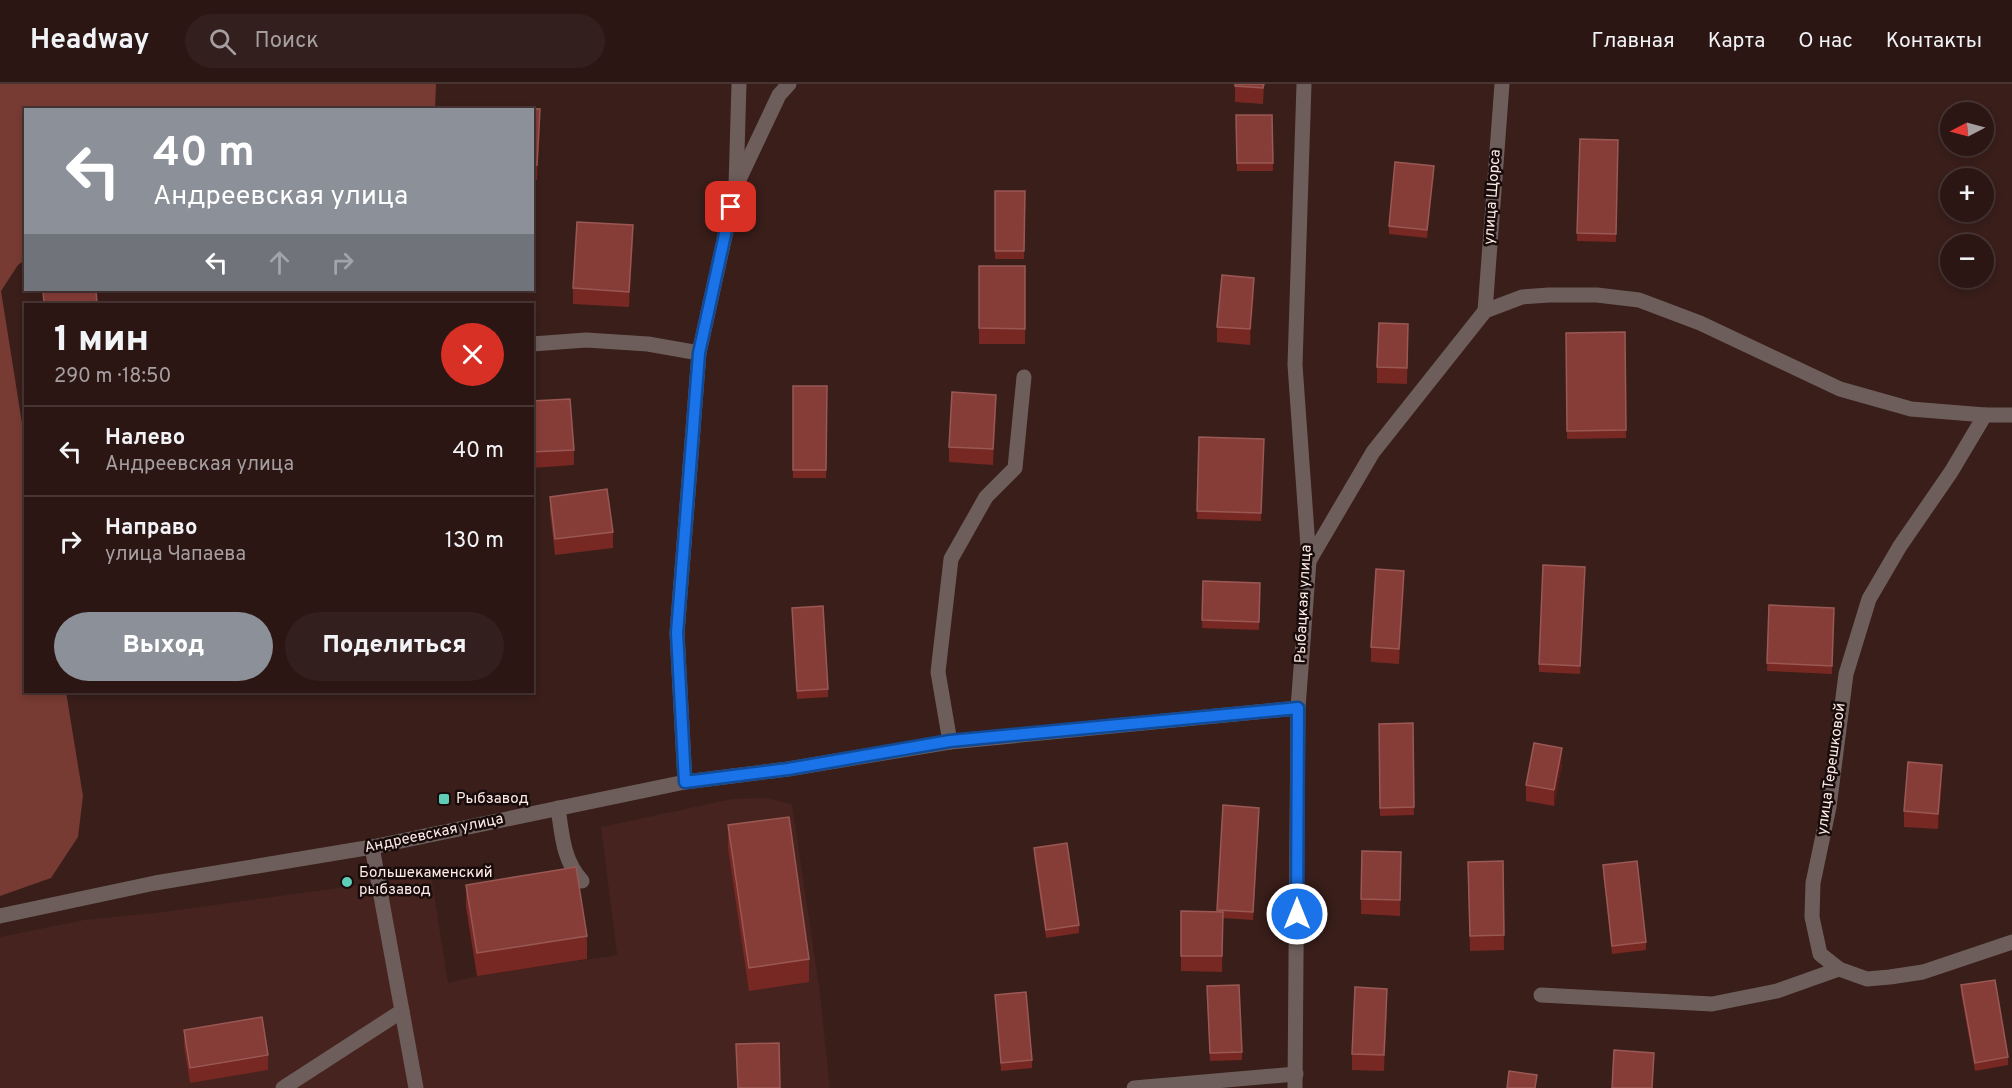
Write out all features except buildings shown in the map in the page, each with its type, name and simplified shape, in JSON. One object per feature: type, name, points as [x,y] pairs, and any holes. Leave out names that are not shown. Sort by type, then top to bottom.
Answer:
[{"type":"street","points":[[685,782],[677,633],[699,353],[736,186],[739,84]]},
{"type":"street","points":[[736,186],[779,95],[789,84]]},
{"type":"street","name":"Рыбацкая улица","points":[[1296,1081],[1298,708],[1309,561],[1295,365],[1304,84]]},
{"type":"street","name":"улица Щорса","points":[[1485,311],[1502,84]]},
{"type":"street","points":[[1309,561],[1373,453],[1485,311],[1522,297],[1597,294],[1638,300],[1700,323],[1840,388],[1911,409],[2012,415]]},
{"type":"street","points":[[534,345],[586,340],[648,344],[699,353]]},
{"type":"street","points":[[950,741],[938,672],[951,559],[986,496],[1015,468],[1024,377]]},
{"type":"street","name":"улица Терешковой","points":[[1985,415],[1869,598],[1846,674],[1829,807],[1813,883],[1812,917],[1820,954],[1839,969],[1867,979],[1923,972],[2012,942]]},
{"type":"street","name":"Андреевская улица","points":[[0,916],[155,883],[372,848],[685,782],[788,769],[950,741],[1298,708]]},
{"type":"street","points":[[558,808],[565,853],[573,871],[582,881]]},
{"type":"street","points":[[372,848],[416,1088]]},
{"type":"street","points":[[1541,995],[1712,1004],[1777,992],[1839,969]]},
{"type":"street","points":[[283,1088],[402,1011]]},
{"type":"street","points":[[1134,1088],[1296,1081]]},
{"type":"shaded area","points":[[0,84],[436,84],[435,108],[24,108],[24,261],[18,265],[1,291],[24,436],[24,693],[66,693],[83,796],[78,837],[51,878],[0,896]]},
{"type":"shaded area","points":[[765,798],[792,804],[820,993],[830,1088],[0,1088],[0,937],[84,920],[163,912],[431,875],[448,983],[477,976],[617,955],[601,827],[732,799]]},
{"type":"place","name":"Рыбзавод","points":[[444,799]]},
{"type":"place","name":"Большекаменский рыбзавод","points":[[347,882]]},
{"type":"route","points":[[731,207],[699,353],[677,633],[685,782],[788,769],[950,741],[1298,708],[1297,914]]}]
